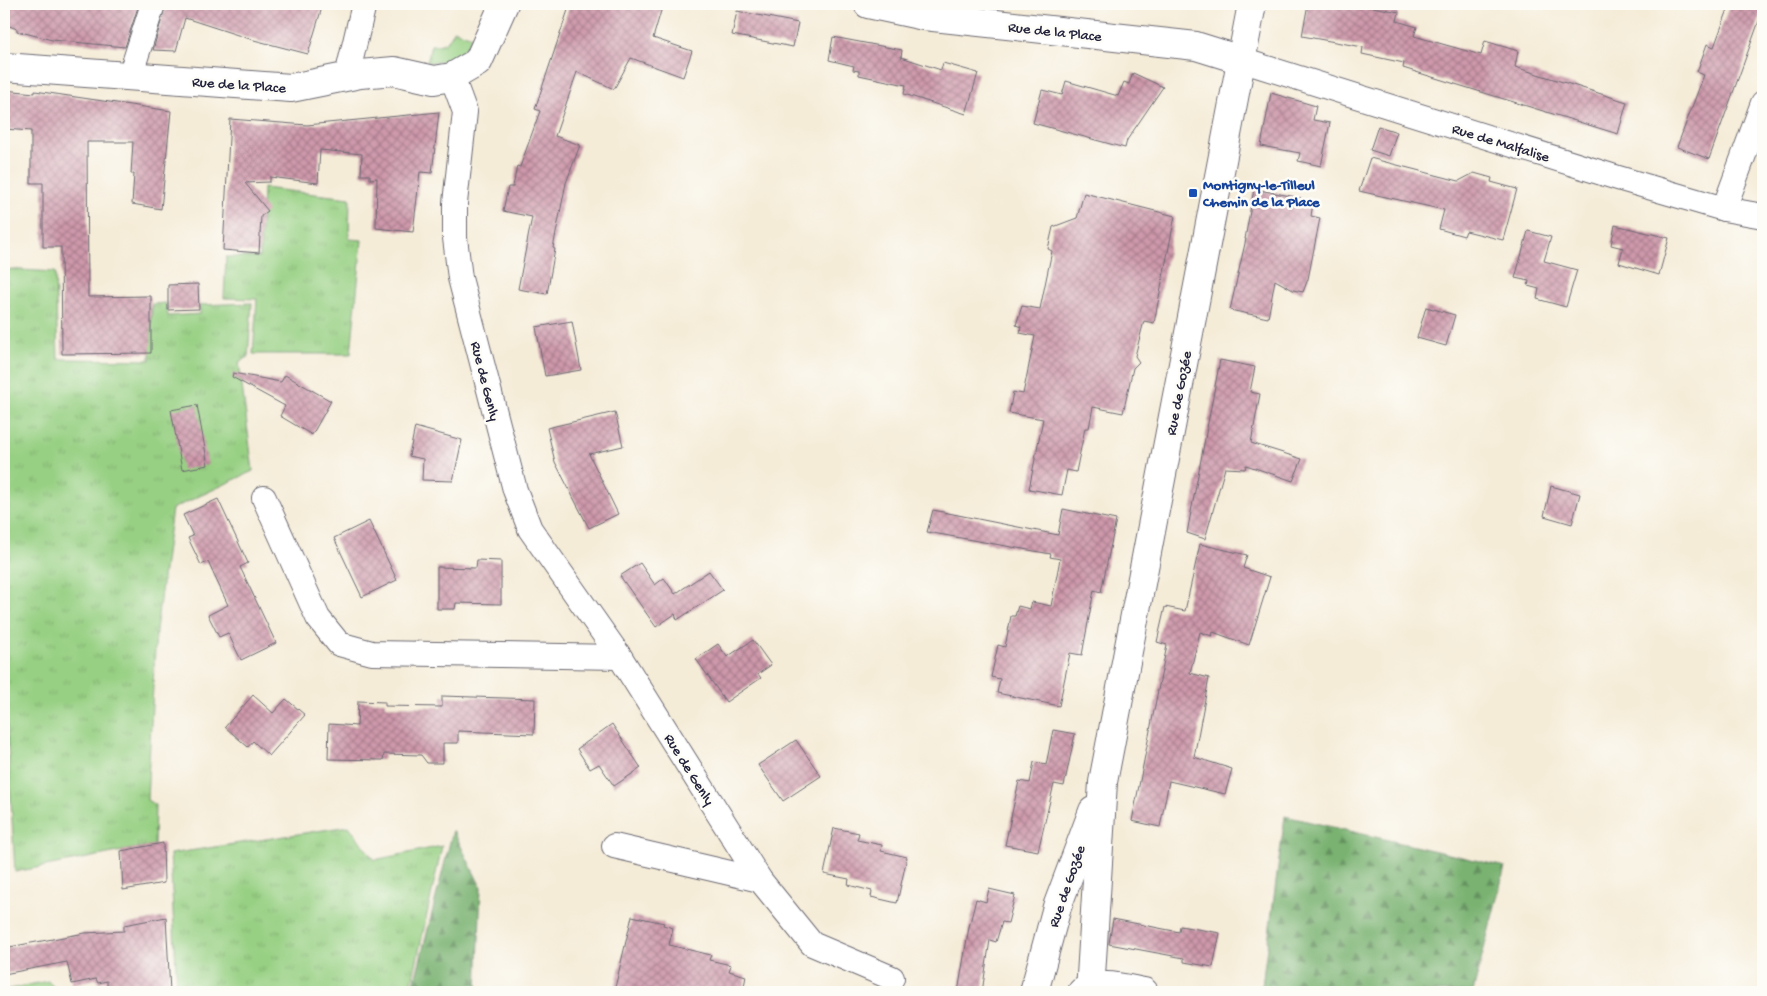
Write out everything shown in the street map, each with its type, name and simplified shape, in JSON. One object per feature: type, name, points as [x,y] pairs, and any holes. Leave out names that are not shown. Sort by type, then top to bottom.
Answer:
[{"type":"main road","name":"Rue de la Place","points":[[4,67],[291,88],[347,76],[394,70],[434,80],[452,77],[478,62],[504,4]]},
{"type":"main road","name":"Rue de la Place","points":[[868,4],[924,16],[1196,46],[1241,60]]},
{"type":"main road","name":"Rue de Gozée","points":[[1087,991],[1103,782],[1252,4]]},
{"type":"main road","name":"Rue de Gozée","points":[[1034,992],[1057,907],[1103,782]]},
{"type":"main road","points":[[1087,991],[1107,984],[1144,992]]},
{"type":"street","points":[[130,76],[152,4]]},
{"type":"street","points":[[347,76],[364,4]]},
{"type":"street","name":"Rue de Malfalise","points":[[1241,60],[1370,102],[1724,209],[1763,216]]},
{"type":"street","name":"Rue de Genly","points":[[452,77],[465,112],[455,203],[455,238],[460,278],[514,490],[530,529],[620,657],[760,880],[812,944],[892,978]]},
{"type":"street","points":[[1724,209],[1763,103]]},
{"type":"street","points":[[264,498],[318,618],[339,644],[372,653],[620,657]]},
{"type":"street","points":[[614,846],[760,880]]},
{"type":"green space","points":[[454,30],[472,37],[464,49],[448,60],[427,62],[431,45],[439,45],[446,42]]},
{"type":"green space","points":[[263,188],[350,198],[349,239],[362,240],[351,354],[253,354],[257,299],[224,298],[226,257],[260,257]]},
{"type":"green space","points":[[4,269],[55,272],[58,359],[150,360],[152,304],[166,303],[168,316],[200,314],[200,305],[252,303],[248,357],[239,362],[253,471],[172,509],[156,630],[147,800],[155,805],[154,845],[15,872],[4,673]]},
{"type":"green space","points":[[1285,816],[1505,867],[1473,992],[1261,992]]},
{"type":"green space","points":[[349,826],[374,860],[442,846],[410,992],[188,992],[177,986],[170,854]]},
{"type":"green space","points":[[453,830],[481,887],[477,992],[412,992]]},
{"type":"green space","points":[[48,981],[53,986],[54,992],[4,992],[4,990]]},
{"type":"building","points":[[4,4],[139,4],[125,47],[52,40],[17,31],[17,29],[4,24]]},
{"type":"building","points":[[166,4],[323,4],[308,54],[250,39],[185,18],[176,51],[153,50]]},
{"type":"building","points":[[570,4],[663,4],[653,38],[692,51],[683,77],[631,58],[614,89],[577,72],[555,136],[580,145],[566,183],[553,248],[555,249],[547,294],[518,289],[532,217],[503,211],[508,187],[513,187],[517,166],[520,167],[540,111],[535,109]]},
{"type":"building","points":[[1308,4],[1357,4],[1399,12],[1397,21],[1417,27],[1414,36],[1481,55],[1485,41],[1518,51],[1515,67],[1627,102],[1618,134],[1403,68],[1404,63],[1362,54],[1363,47],[1302,36]]},
{"type":"building","points":[[1730,4],[1763,4],[1763,10],[1709,159],[1677,147],[1704,75],[1697,72],[1707,44],[1714,47]]},
{"type":"building","points":[[737,11],[798,23],[793,47],[732,35]]},
{"type":"building","points":[[833,37],[902,50],[901,57],[941,70],[943,63],[978,73],[966,114],[904,94],[906,85],[859,75],[859,71],[853,70],[854,66],[829,60]]},
{"type":"building","points":[[1133,73],[1163,87],[1127,140],[1125,148],[1033,123],[1042,90],[1062,95],[1066,81],[1118,96],[1124,82],[1129,84]]},
{"type":"building","points":[[4,90],[35,93],[35,91],[171,111],[161,209],[132,204],[134,174],[131,174],[133,142],[87,142],[88,297],[151,296],[151,353],[62,354],[61,247],[43,247],[43,183],[31,183],[31,131],[4,129]]},
{"type":"building","points":[[1271,93],[1316,106],[1313,120],[1330,123],[1321,166],[1298,161],[1300,153],[1261,146]]},
{"type":"building","points":[[439,112],[432,173],[420,172],[413,232],[376,228],[377,178],[370,179],[370,175],[361,175],[362,154],[320,150],[318,183],[270,177],[270,182],[245,183],[268,211],[261,216],[259,253],[223,250],[230,119],[307,125]]},
{"type":"building","points":[[1378,126],[1397,132],[1389,156],[1370,150]]},
{"type":"building","points":[[1370,158],[1459,181],[1474,173],[1492,178],[1491,182],[1517,189],[1503,240],[1466,231],[1464,236],[1439,229],[1444,210],[1359,191]]},
{"type":"building","points":[[1254,189],[1301,198],[1300,201],[1313,203],[1311,216],[1320,218],[1308,279],[1303,292],[1293,290],[1275,280],[1268,318],[1230,310],[1246,239]]},
{"type":"building","points":[[1084,193],[1175,216],[1154,323],[1144,321],[1135,356],[1139,362],[1133,368],[1123,413],[1093,407],[1089,428],[1085,428],[1076,472],[1067,470],[1062,495],[1029,489],[1043,419],[1009,413],[1013,392],[1023,394],[1035,336],[1020,333],[1021,327],[1016,325],[1022,306],[1040,309],[1052,251],[1048,249],[1053,227],[1077,218]]},
{"type":"building","points":[[1615,225],[1669,238],[1659,275],[1619,263],[1623,248],[1611,245]]},
{"type":"building","points":[[1528,231],[1551,237],[1544,261],[1577,270],[1566,307],[1537,299],[1539,289],[1528,286],[1529,281],[1515,278]]},
{"type":"building","points":[[198,284],[199,309],[168,310],[168,285]]},
{"type":"building","points":[[1426,307],[1455,315],[1446,346],[1417,338]]},
{"type":"building","points":[[572,321],[581,370],[545,376],[536,327]]},
{"type":"building","points":[[1220,360],[1255,367],[1250,392],[1260,394],[1251,443],[1302,459],[1293,481],[1246,465],[1245,469],[1225,468],[1205,539],[1187,533]]},
{"type":"building","points":[[233,373],[281,382],[285,375],[331,401],[312,435],[280,416],[285,406],[232,377]]},
{"type":"building","points":[[197,405],[208,465],[182,470],[171,410]]},
{"type":"building","points":[[615,412],[623,446],[589,454],[618,514],[589,528],[555,462],[547,428]]},
{"type":"building","points":[[415,427],[462,440],[453,481],[422,480],[423,459],[409,456]]},
{"type":"building","points":[[1551,486],[1580,494],[1572,524],[1544,516]]},
{"type":"building","points":[[218,499],[248,563],[240,567],[276,643],[241,660],[228,633],[219,637],[208,615],[228,605],[208,562],[201,565],[188,538],[193,536],[183,515]]},
{"type":"building","points":[[1063,509],[1116,520],[1101,592],[1094,590],[1082,655],[1070,653],[1059,706],[997,693],[1000,679],[991,677],[998,645],[1005,647],[1011,616],[1015,616],[1018,606],[1030,609],[1032,602],[1051,606],[1060,559],[1050,557],[1051,554],[927,532],[933,510],[1058,535]]},
{"type":"building","points":[[369,521],[397,580],[362,597],[334,538]]},
{"type":"building","points":[[1200,544],[1247,555],[1243,568],[1270,577],[1249,645],[1213,632],[1212,636],[1200,632],[1190,673],[1209,678],[1194,757],[1232,769],[1225,794],[1169,781],[1160,827],[1132,821],[1167,645],[1157,642],[1165,607],[1185,611]]},
{"type":"building","points":[[477,560],[501,561],[501,604],[456,603],[455,609],[437,609],[437,567],[476,568]]},
{"type":"building","points":[[640,563],[655,585],[664,578],[675,594],[709,571],[723,590],[677,620],[675,614],[656,627],[620,576]]},
{"type":"building","points":[[753,640],[771,665],[758,674],[761,678],[726,702],[696,659],[718,644],[727,657]]},
{"type":"building","points":[[253,695],[273,713],[286,699],[305,715],[269,756],[253,741],[248,747],[225,727]]},
{"type":"building","points":[[442,696],[535,699],[534,734],[458,731],[458,743],[443,743],[443,763],[427,763],[421,755],[384,754],[383,760],[328,759],[329,724],[357,726],[358,701],[385,702],[385,706],[442,707]]},
{"type":"building","points":[[612,724],[641,768],[614,786],[599,764],[590,769],[577,749]]},
{"type":"building","points":[[1053,730],[1075,734],[1064,786],[1054,784],[1038,851],[1005,845],[1019,781],[1030,783],[1034,762],[1046,765]]},
{"type":"building","points":[[796,740],[821,776],[783,801],[758,765]]},
{"type":"building","points":[[834,828],[859,833],[857,840],[882,845],[881,851],[907,857],[897,903],[871,897],[872,891],[848,885],[849,879],[824,874]]},
{"type":"building","points":[[163,843],[164,883],[123,890],[121,851]]},
{"type":"building","points":[[989,889],[1015,895],[1008,923],[1002,922],[996,942],[990,940],[982,992],[958,992],[969,927],[976,899],[986,902]]},
{"type":"building","points":[[632,916],[664,923],[663,925],[673,928],[669,945],[711,955],[709,960],[731,965],[729,971],[746,976],[743,992],[614,992]]},
{"type":"building","points":[[166,917],[170,992],[107,992],[107,981],[98,983],[96,979],[72,984],[67,962],[4,974],[4,948],[85,933],[124,931],[124,925]]},
{"type":"building","points":[[1113,919],[1179,932],[1180,926],[1220,933],[1213,967],[1184,962],[1184,958],[1109,944]]},
{"type":"place","name":"Montigny-le-Tilleul Chemin de la Place","points":[[1193,193]]}]
